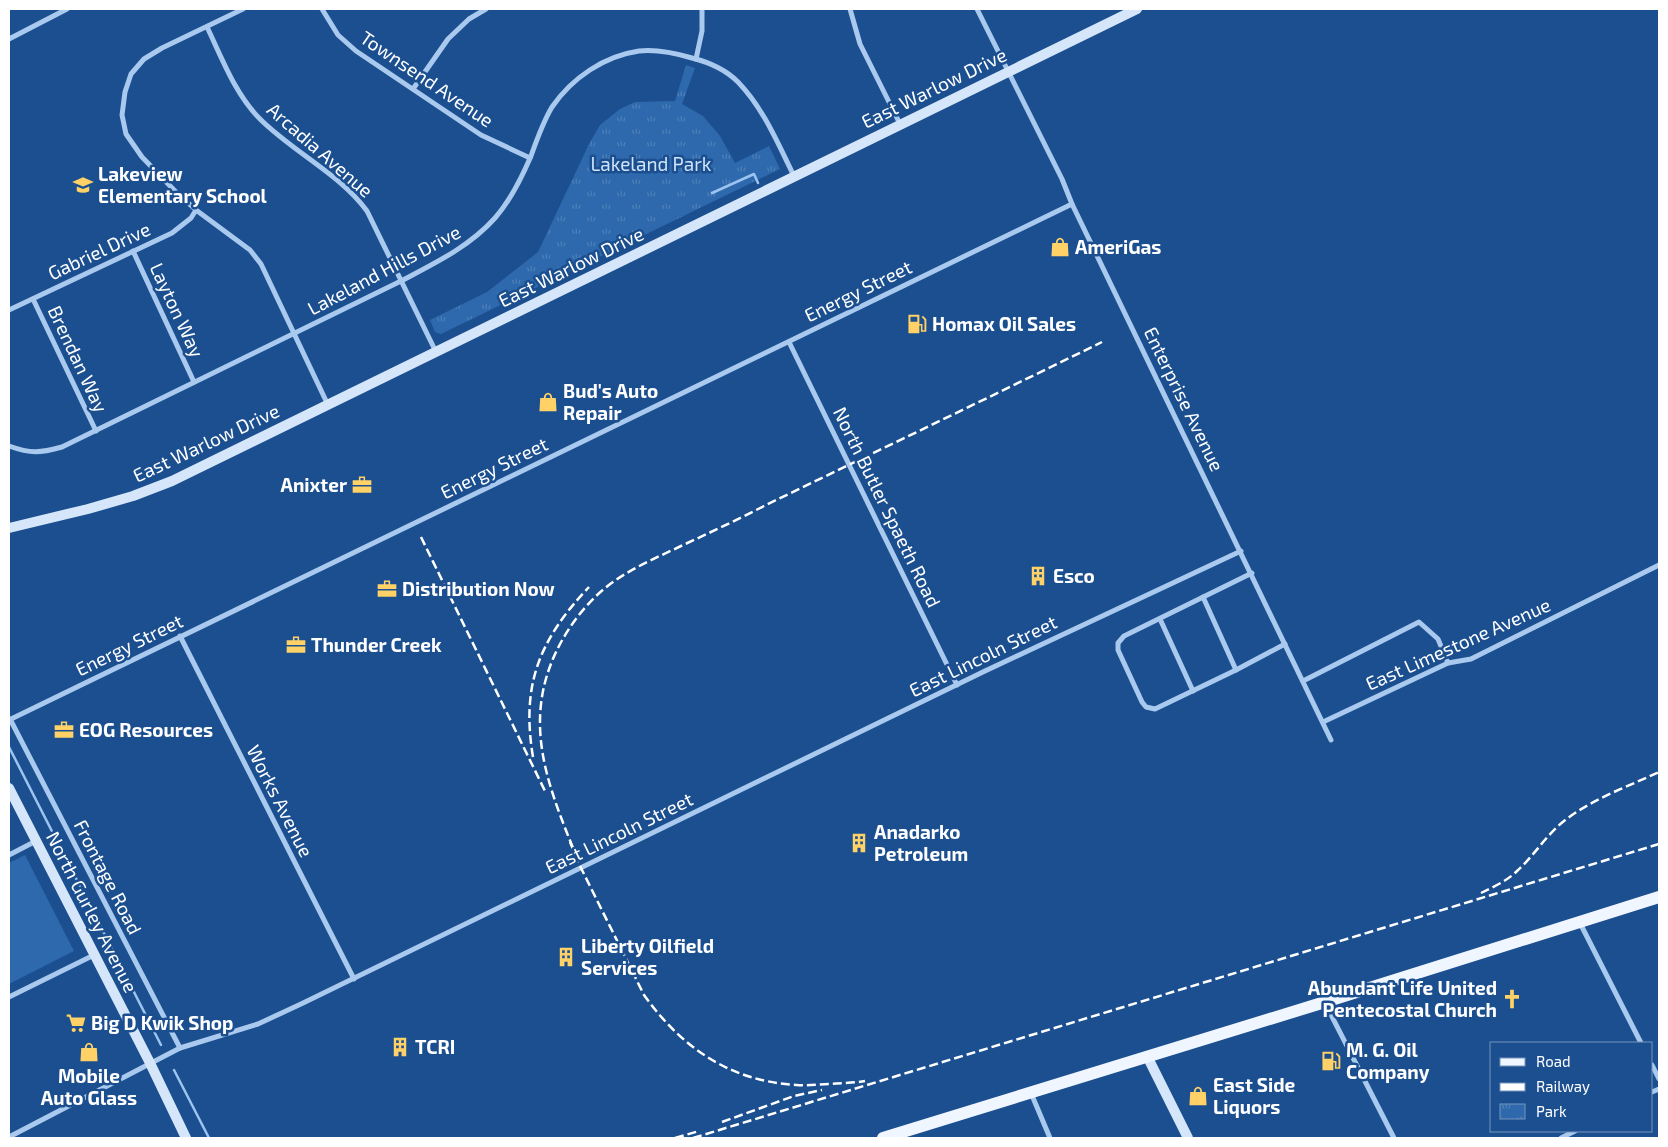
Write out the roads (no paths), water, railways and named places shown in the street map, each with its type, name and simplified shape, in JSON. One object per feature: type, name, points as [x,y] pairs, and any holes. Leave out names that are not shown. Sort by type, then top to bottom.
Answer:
[{"type":"main road","points":[[883,1138],[903,1135],[1147,1056],[1659,897]]},
{"type":"street","points":[[9,39],[68,9]]},
{"type":"street","points":[[243,9],[144,59],[131,74],[124,92],[122,115],[126,134],[134,148],[176,192],[196,210],[250,250],[261,264],[328,405]]},
{"type":"street","name":"Townsend Avenue","points":[[322,9],[338,35],[356,51],[481,135],[530,158]]},
{"type":"street","points":[[413,89],[448,39],[469,19],[486,9]]},
{"type":"street","points":[[696,59],[702,31],[702,9]]},
{"type":"street","points":[[850,9],[860,44],[900,124]]},
{"type":"street","name":"Enterprise Avenue","points":[[978,9],[1062,179],[1072,204],[1252,573],[1331,740]]},
{"type":"street","name":"East Warlow Drive","points":[[9,528],[88,509],[133,496],[172,481],[1137,9]]},
{"type":"street","name":"Arcadia Avenue","points":[[206,27],[233,82],[244,101],[258,118],[276,135],[357,197],[368,211],[436,352]]},
{"type":"street","name":"Lakeland Hills Drive","points":[[9,446],[24,452],[44,452],[62,447],[401,281],[455,252],[477,236],[496,217],[511,196],[552,107],[569,86],[589,70],[613,58],[640,51],[669,52],[717,67],[736,81],[752,98],[765,117],[794,177]]},
{"type":"street","name":"Energy Street","points":[[9,720],[1072,204]]},
{"type":"street","name":"Gabriel Drive","points":[[9,310],[172,233],[190,218],[196,210]]},
{"type":"street","name":"Layton Way","points":[[133,251],[194,382]]},
{"type":"street","name":"Brendan Way","points":[[33,299],[96,431]]},
{"type":"street","name":"North Butler Spaeth Road","points":[[789,342],[957,685]]},
{"type":"street","name":"East Lincoln Street","points":[[9,1137],[180,1048],[258,1024],[354,980],[957,685],[1241,551]]},
{"type":"street","name":"East Limestone Avenue","points":[[1323,722],[1448,663],[1471,659],[1659,566]]},
{"type":"street","points":[[1252,573],[1124,636],[1118,643],[1118,650],[1142,702],[1146,707],[1155,708],[1236,670],[1285,644]]},
{"type":"street","points":[[1203,597],[1236,670]]},
{"type":"street","points":[[1160,619],[1193,691]]},
{"type":"street","points":[[1303,681],[1418,622],[1438,639],[1448,663]]},
{"type":"street","name":"Works Avenue","points":[[180,636],[354,980]]},
{"type":"street","name":"Frontage Road","points":[[9,720],[180,1048]]},
{"type":"street","name":"North Gurley Avenue","points":[[9,788],[150,1063],[184,1135]]},
{"type":"street","points":[[9,855],[36,841]]},
{"type":"street","points":[[1580,923],[1640,1042]]},
{"type":"street","points":[[9,997],[94,955]]},
{"type":"street","points":[[1325,1002],[1394,1138]]},
{"type":"street","points":[[1147,1056],[1188,1138]]},
{"type":"street","points":[[1653,1067],[1659,1079]]},
{"type":"street","points":[[1031,1093],[1050,1138]]},
{"type":"street","points":[[1560,1138],[1573,1132]]},
{"type":"waterway","points":[[712,193],[754,174],[758,183]]},
{"type":"waterway","points":[[9,747],[161,1045]]},
{"type":"waterway","points":[[174,1070],[209,1138]]},
{"type":"railway","points":[[573,848],[554,799],[547,774],[540,726],[541,701],[547,676],[562,641],[581,613],[604,588],[646,563],[1102,342]]},
{"type":"railway","points":[[421,537],[545,791]]},
{"type":"railway","points":[[533,757],[530,708],[532,686],[538,665],[546,645],[557,626],[589,587]]},
{"type":"railway","points":[[1481,893],[1513,875],[1546,839],[1575,813],[1610,794],[1659,772]]},
{"type":"railway","points":[[570,842],[644,995],[659,1014],[691,1046],[729,1069],[750,1077],[772,1082],[805,1085],[865,1081]]},
{"type":"railway","points":[[693,1138],[1659,844]]},
{"type":"railway","points":[[722,1122],[794,1096],[822,1090]]},
{"type":"railway","points":[[675,1138],[699,1131]]},
{"type":"place","name":"Lakeview Elementary School","points":[[83,185]]},
{"type":"place","name":"AmeriGas","points":[[1060,247]]},
{"type":"place","name":"Homax Oil Sales","points":[[917,324]]},
{"type":"place","name":"Bud's Auto Repair","points":[[548,402]]},
{"type":"place","name":"Anixter","points":[[362,485]]},
{"type":"place","name":"Esco","points":[[1038,576]]},
{"type":"place","name":"Distribution Now","points":[[387,589]]},
{"type":"place","name":"Thunder Creek","points":[[296,645]]},
{"type":"place","name":"EOG Resources","points":[[64,730]]},
{"type":"place","name":"Anadarko Petroleum","points":[[859,843]]},
{"type":"place","name":"Liberty Oilfield Services","points":[[566,957]]},
{"type":"place","name":"Abundant Life United Pentecostal Church","points":[[1512,999]]},
{"type":"place","name":"Big D Kwik Shop","points":[[76,1023]]},
{"type":"place","name":"TCRI","points":[[400,1047]]},
{"type":"place","name":"Mobile Auto Glass","points":[[89,1052]]},
{"type":"place","name":"M. G. Oil Company","points":[[1331,1061]]},
{"type":"place","name":"East Side Liquors","points":[[1198,1096]]},
{"type":"park label","name":"Lakeland Park","points":[[651,164]]}]
